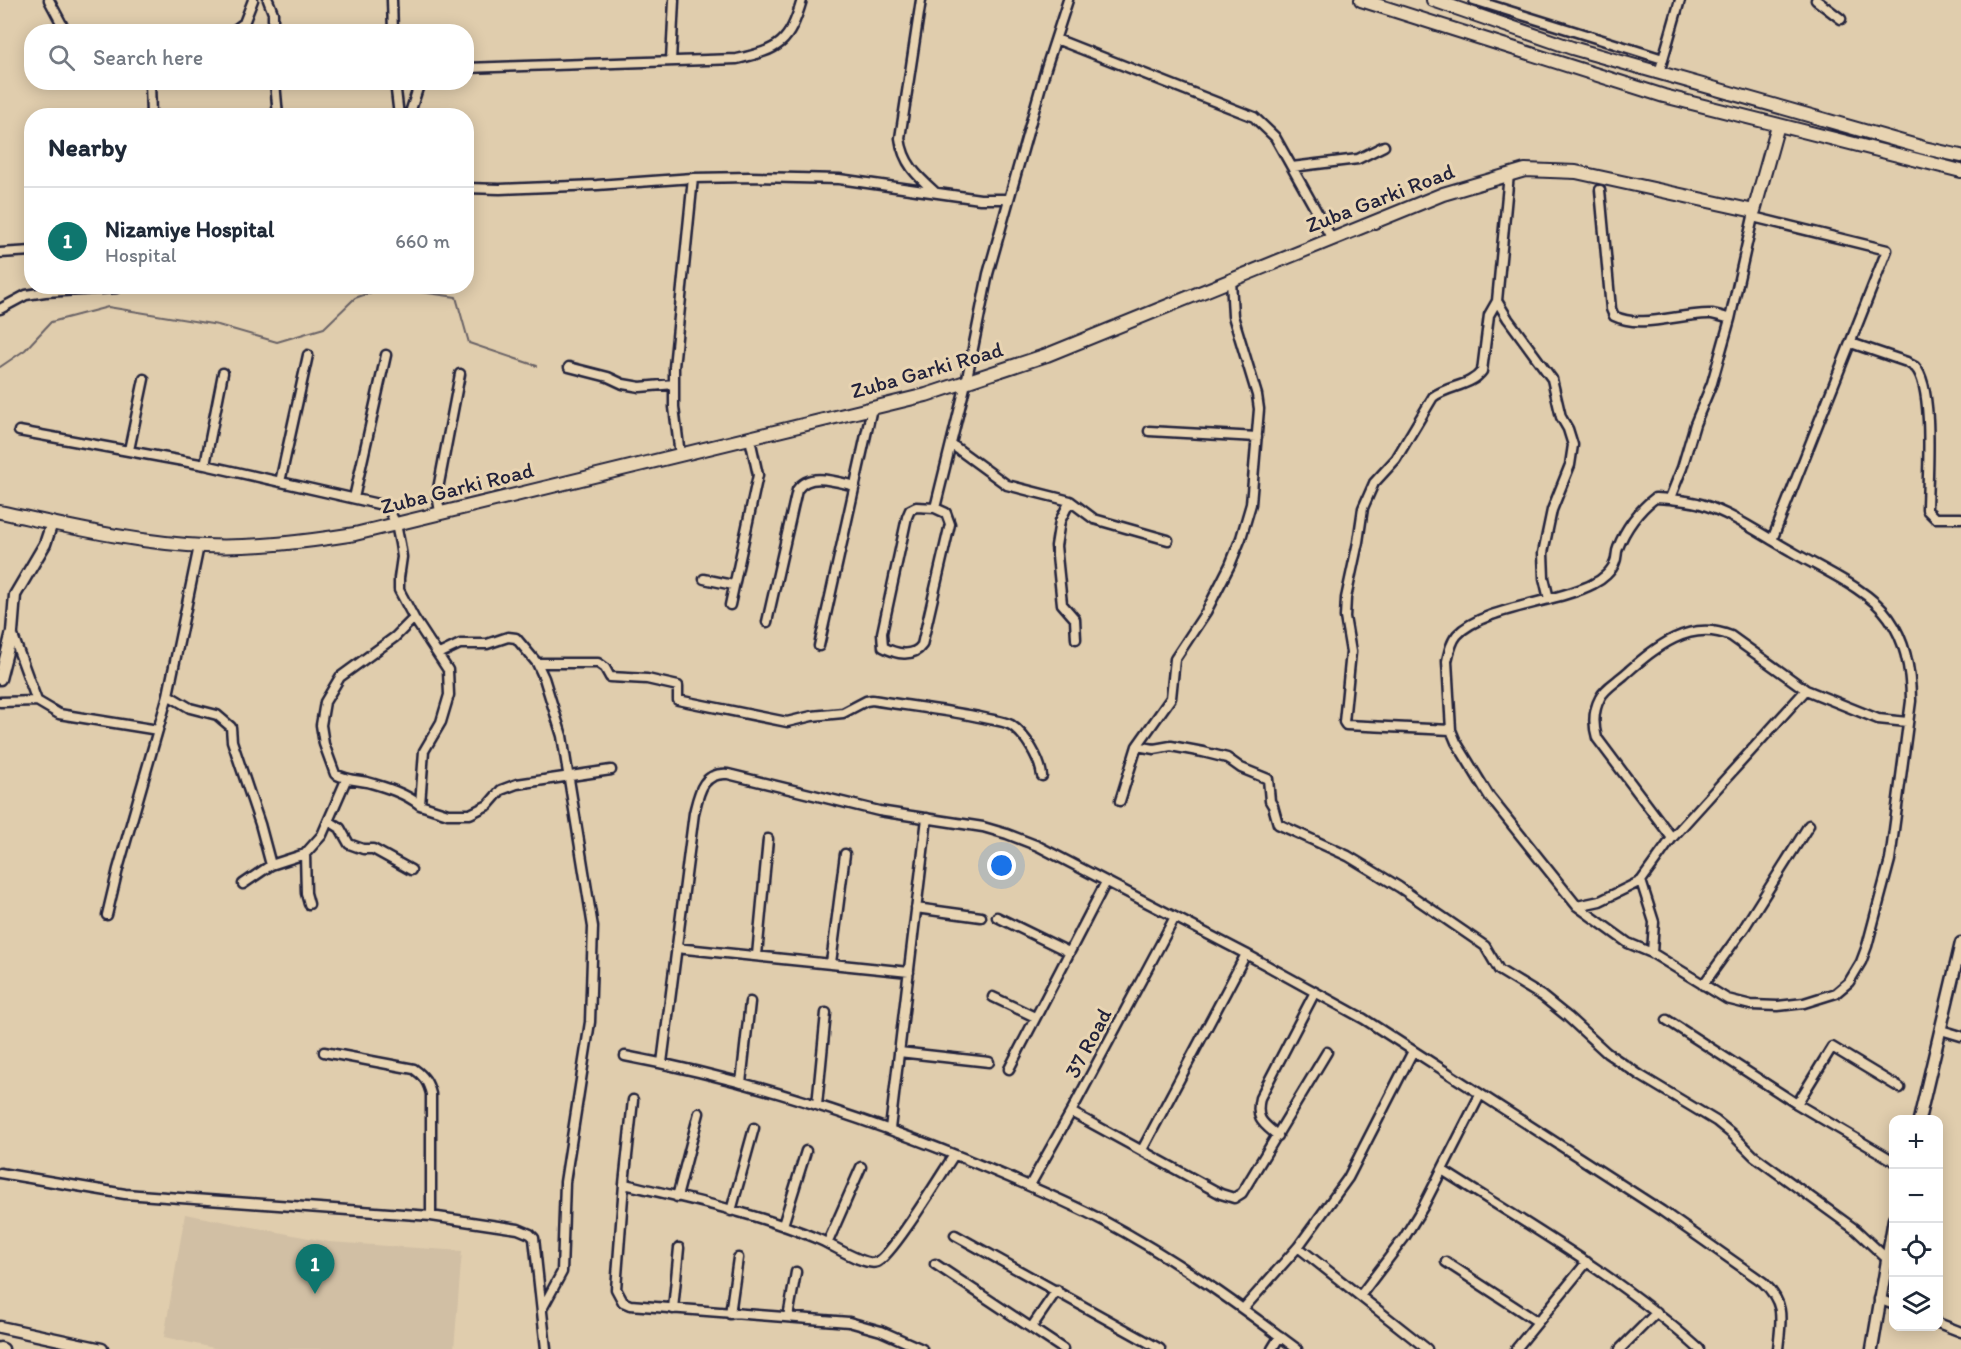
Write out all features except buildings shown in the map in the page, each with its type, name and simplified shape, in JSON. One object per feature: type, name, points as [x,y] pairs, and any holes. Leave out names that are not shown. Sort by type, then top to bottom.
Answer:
[{"type":"main road","points":[[1361,0],[1664,96],[1961,171]]},
{"type":"main road","points":[[1432,0],[1572,48],[1924,148],[1961,156]]},
{"type":"main road","points":[[1753,214],[1778,125]]},
{"type":"main road","points":[[1924,148],[1961,149]]},
{"type":"main road","name":"Zuba Garki Road","points":[[0,512],[122,537],[199,546],[274,545],[355,534],[750,439],[966,383],[1047,355],[1443,194],[1525,170],[1576,172],[1753,214]]},
{"type":"street","points":[[49,0],[62,24]]},
{"type":"street","points":[[243,24],[253,0]]},
{"type":"street","points":[[268,0],[273,13],[273,24]]},
{"type":"street","points":[[392,0],[393,24]]},
{"type":"street","points":[[671,61],[674,0]]},
{"type":"street","points":[[474,68],[737,59],[767,52],[782,42],[794,26],[802,0]]},
{"type":"street","points":[[921,0],[900,138],[905,159],[913,172],[936,193]]},
{"type":"street","points":[[935,508],[966,383],[988,274],[1046,68],[1068,0]]},
{"type":"street","points":[[1474,0],[1663,60]]},
{"type":"street","points":[[1659,73],[1680,0]]},
{"type":"street","points":[[1816,0],[1841,19]]},
{"type":"street","points":[[1056,39],[1254,117],[1275,137],[1332,239]]},
{"type":"street","points":[[150,90],[151,108]]},
{"type":"street","points":[[276,90],[277,108]]},
{"type":"street","points":[[396,90],[398,108]]},
{"type":"street","points":[[412,108],[417,90]]},
{"type":"street","points":[[1292,167],[1358,159],[1384,146]]},
{"type":"street","points":[[1451,730],[1346,725],[1344,722],[1351,652],[1345,617],[1346,598],[1363,508],[1374,483],[1396,459],[1433,397],[1448,388],[1477,378],[1482,371],[1489,315],[1497,301],[1509,174]]},
{"type":"street","points":[[474,188],[597,185],[693,178],[750,177],[839,179],[980,199],[1009,199]]},
{"type":"street","points":[[680,455],[676,436],[674,384],[693,178]]},
{"type":"street","points":[[1600,190],[1611,309],[1614,316],[1629,321],[1708,314],[1730,319]]},
{"type":"street","points":[[1670,498],[1695,424],[1712,383],[1730,319],[1753,214],[1887,250],[1772,540]]},
{"type":"street","points":[[0,253],[24,252]]},
{"type":"street","points":[[1120,801],[1137,746],[1170,698],[1175,659],[1206,612],[1234,556],[1251,504],[1259,409],[1257,395],[1233,316],[1231,280]]},
{"type":"street","points":[[0,309],[30,294]]},
{"type":"street","points":[[1497,301],[1552,379],[1561,417],[1573,445],[1570,465],[1552,510],[1543,553],[1544,578],[1549,599]]},
{"type":"street","points":[[1851,343],[1907,362],[1915,367],[1923,384],[1928,425],[1927,510],[1935,518],[1961,518]]},
{"type":"street","points":[[280,482],[308,355]]},
{"type":"street","points":[[354,498],[386,355]]},
{"type":"street","points":[[568,367],[640,387],[674,384]]},
{"type":"street","points":[[205,465],[223,373]]},
{"type":"street","points":[[440,512],[437,494],[460,374]]},
{"type":"street","points":[[129,450],[144,380]]},
{"type":"street","points":[[819,646],[872,408]]},
{"type":"street","points":[[19,431],[205,465],[387,506],[396,524],[402,557],[399,590],[414,618],[448,670],[449,695],[441,722],[424,751],[420,805]]},
{"type":"street","points":[[1149,432],[1257,437]]},
{"type":"street","points":[[730,604],[758,475],[750,439]]},
{"type":"street","points":[[951,444],[1007,485],[1070,501],[1094,519],[1168,540]]},
{"type":"street","points":[[767,622],[797,490],[801,483],[809,480],[823,480],[855,486]]},
{"type":"street","points":[[1655,498],[1670,498],[1701,504],[1725,514],[1871,599],[1889,617],[1900,637],[1910,671],[1911,701],[1890,860],[1861,962],[1849,982],[1836,993],[1804,1003],[1778,1006],[1751,1005],[1727,999],[1652,953],[1628,943],[1577,906],[1489,796],[1451,730],[1447,661],[1449,650],[1456,636],[1469,626],[1490,616],[1549,599],[1592,585],[1603,578],[1615,563],[1617,549],[1643,507],[1655,498]]},
{"type":"street","points":[[1070,501],[1060,521],[1056,546],[1062,604],[1075,619],[1076,639]]},
{"type":"street","points":[[916,507],[935,508],[946,513],[950,524],[922,645],[914,654],[887,650],[881,642],[882,633],[907,517],[910,510],[916,507]]},
{"type":"street","points":[[0,680],[12,632],[15,595],[45,544],[52,523]]},
{"type":"street","points":[[107,915],[168,695],[199,546]]},
{"type":"street","points":[[704,579],[733,585]]},
{"type":"street","points":[[414,618],[388,642],[340,677],[325,702],[321,725],[324,744],[335,774],[346,780],[367,782],[409,797],[420,805],[448,814],[470,814],[488,805],[501,790],[517,784],[611,770]]},
{"type":"street","points":[[1672,838],[1597,738],[1594,728],[1594,712],[1601,695],[1651,652],[1674,638],[1703,630],[1717,630],[1731,636],[1806,690],[1878,719],[1907,722]]},
{"type":"street","points":[[12,632],[37,701]]},
{"type":"street","points":[[439,654],[460,644],[487,644],[508,637],[516,638],[537,663],[562,736],[593,927],[593,970],[586,1053],[565,1182],[562,1272],[542,1309]]},
{"type":"street","points":[[537,663],[598,663],[605,668],[610,677],[647,679],[678,686],[678,700],[787,722],[812,716],[843,713],[866,701],[963,714],[1010,724],[1020,733],[1031,749],[1041,766],[1042,776]]},
{"type":"street","points":[[1577,906],[1600,901],[1641,881],[1672,838],[1806,690]]},
{"type":"street","points":[[168,695],[190,708],[217,715],[231,727],[232,741],[260,824],[271,865]]},
{"type":"street","points":[[0,702],[37,701],[59,714],[158,730]]},
{"type":"street","points":[[1137,746],[1154,749],[1171,746],[1227,758],[1241,768],[1268,779],[1270,801],[1274,806],[1278,824],[1358,862],[1485,946],[1499,970],[1542,996],[1607,1053],[1716,1121],[1768,1167],[1856,1230],[1886,1258]]},
{"type":"street","points":[[662,1063],[694,813],[704,783],[713,776],[719,773],[728,774],[879,811],[983,827],[1038,846],[1364,1019],[1662,1212],[1763,1282],[1771,1290],[1780,1306],[1778,1349]]},
{"type":"street","points":[[243,884],[271,865],[305,854],[322,835],[346,780]]},
{"type":"street","points":[[890,1129],[927,819]]},
{"type":"street","points":[[328,821],[340,828],[349,844],[363,849],[373,849],[411,870]]},
{"type":"street","points":[[1703,985],[1744,928],[1809,825]]},
{"type":"street","points":[[757,955],[768,839]]},
{"type":"street","points":[[305,854],[306,893],[309,904]]},
{"type":"street","points":[[831,963],[844,854]]},
{"type":"street","points":[[1641,881],[1654,922],[1652,953]]},
{"type":"street","points":[[1009,1069],[1106,882]]},
{"type":"street","points":[[916,908],[981,917]]},
{"type":"street","points":[[997,917],[1069,952]]},
{"type":"street","name":"37 Road","points":[[1030,1185],[1175,917]]},
{"type":"street","points":[[1920,1115],[1961,943]]},
{"type":"street","points":[[676,948],[909,972]]},
{"type":"street","points":[[1142,1150],[1245,954]]},
{"type":"street","points":[[1278,1136],[1260,1120],[1258,1113],[1260,1098],[1315,992]]},
{"type":"street","points":[[993,997],[1035,1017]]},
{"type":"street","points":[[741,1083],[750,1002]]},
{"type":"street","points":[[817,1106],[826,1013]]},
{"type":"street","points":[[1667,1020],[1797,1104],[1889,1159]]},
{"type":"street","points":[[1941,1030],[1961,1036]]},
{"type":"street","points":[[1797,1104],[1832,1047],[1900,1088]]},
{"type":"street","points":[[1243,1308],[1298,1246],[1348,1178],[1413,1051]]},
{"type":"street","points":[[324,1052],[414,1070],[429,1084],[431,1094],[431,1216]]},
{"type":"street","points":[[898,1052],[989,1062]]},
{"type":"street","points":[[1071,1112],[1221,1194],[1234,1198],[1242,1193],[1327,1052]]},
{"type":"street","points":[[625,1056],[741,1083],[890,1129],[1030,1185],[1112,1226],[1243,1308],[1297,1349]]},
{"type":"street","points":[[1360,1296],[1404,1238],[1423,1207],[1480,1095]]},
{"type":"street","points":[[633,1100],[616,1289],[623,1302],[630,1305],[673,1310],[849,1322],[881,1331],[922,1349]]},
{"type":"street","points":[[677,1197],[699,1113]]},
{"type":"street","points":[[731,1211],[754,1128]]},
{"type":"street","points":[[783,1225],[806,1151]]},
{"type":"street","points":[[624,1184],[783,1225],[828,1242],[863,1262],[873,1264],[879,1262],[903,1232],[954,1155]]},
{"type":"street","points":[[828,1242],[861,1167]]},
{"type":"street","points":[[1442,1170],[1587,1262],[1657,1312],[1699,1349]]},
{"type":"street","points":[[0,1173],[125,1194],[431,1216],[518,1228],[534,1238],[536,1246],[546,1349]]},
{"type":"street","points":[[1872,1349],[1892,1223]]},
{"type":"street","points":[[955,1235],[1160,1349]]},
{"type":"street","points":[[1298,1246],[1428,1349]]},
{"type":"street","points":[[673,1310],[679,1248]]},
{"type":"street","points":[[730,1314],[738,1258]]},
{"type":"street","points":[[1446,1262],[1538,1322]]},
{"type":"street","points":[[1516,1349],[1587,1262]]},
{"type":"street","points":[[935,1264],[1063,1349]]},
{"type":"street","points":[[788,1317],[796,1272]]},
{"type":"street","points":[[1031,1328],[1057,1290]]},
{"type":"street","points":[[1879,1299],[1889,1303]]},
{"type":"street","points":[[1620,1349],[1657,1312]]},
{"type":"street","points":[[1943,1325],[1961,1332]]},
{"type":"street","points":[[0,1327],[102,1349]]},
{"type":"street","points":[[1272,1349],[1280,1336]]},
{"type":"shaded area","points":[[185,1214],[329,1242],[462,1251],[454,1349],[218,1349],[164,1337]]},
{"type":"waterway","points":[[0,367],[25,350],[51,322],[108,307],[218,325],[277,342],[324,328],[355,298],[366,294]]},
{"type":"waterway","points":[[435,294],[456,297],[469,343],[537,366]]},
{"type":"place","name":"Nizamiye Hospital","points":[[315,1294]]}]
